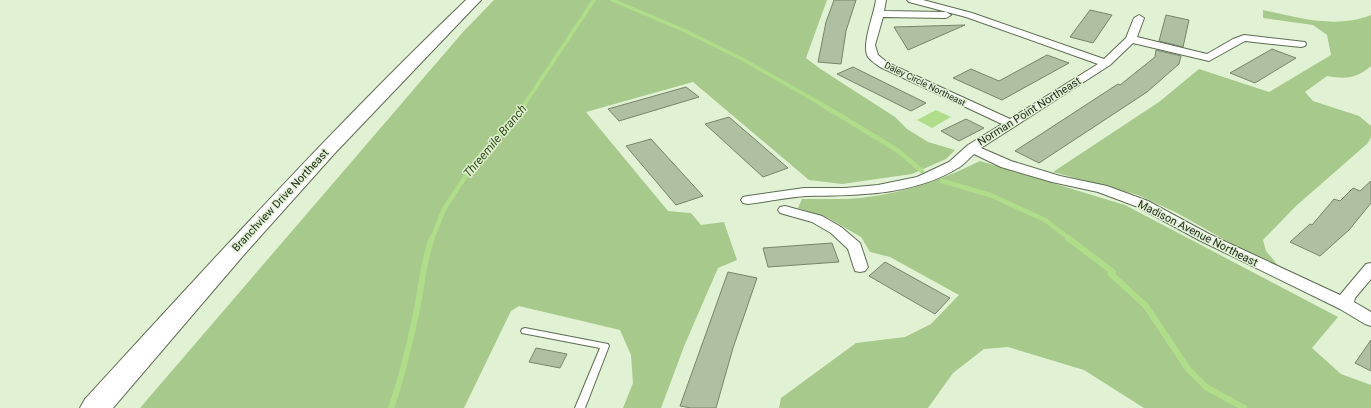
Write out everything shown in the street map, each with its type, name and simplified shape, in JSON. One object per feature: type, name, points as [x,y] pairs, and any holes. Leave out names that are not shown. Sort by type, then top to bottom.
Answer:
[{"type":"main road","name":"Branchview Drive Northeast","points":[[95,408],[256,226],[422,50],[474,0]]},
{"type":"street","name":"Daley Circle Northeast","points":[[880,0],[879,14],[870,45],[873,56],[884,65],[1010,123]]},
{"type":"street","points":[[912,0],[969,15],[1106,63]]},
{"type":"street","points":[[879,14],[969,15]]},
{"type":"street","points":[[1139,18],[1131,39],[1209,58],[1236,41],[1244,38],[1301,44]]},
{"type":"street","name":"Norman Point Northeast","points":[[860,267],[855,247],[836,230],[817,219],[748,200],[804,192],[845,192],[878,189],[921,180],[954,165],[972,148],[1106,63],[1131,39]]},
{"type":"street","name":"Madison Avenue Northeast","points":[[972,148],[1006,164],[1057,180],[1102,190],[1143,204],[1204,238],[1346,305],[1361,316],[1371,320]]},
{"type":"street","points":[[1346,305],[1347,297],[1371,268]]},
{"type":"lane","points":[[525,331],[605,346],[580,408]]},
{"type":"shaded area","points":[[494,0],[827,0],[806,58],[895,117],[907,129],[928,142],[955,150],[946,159],[912,174],[842,184],[809,180],[693,82],[586,112],[668,211],[691,213],[701,225],[724,222],[737,260],[718,268],[685,344],[661,408],[623,408],[633,383],[631,355],[620,330],[519,306],[511,311],[464,408],[140,408],[463,32]]},
{"type":"shaded area","points":[[1263,10],[1303,19],[1331,22],[1358,19],[1371,15],[1371,66],[1355,76],[1340,78],[1327,76],[1305,92],[1313,101],[1359,116],[1371,126],[1371,137],[1368,143],[1296,206],[1263,240],[1266,251],[1280,268],[1232,244],[1177,213],[1138,195],[1053,172],[1159,102],[1199,69],[1269,92],[1331,55],[1327,35],[1313,25],[1263,18]]},
{"type":"shaded area","points":[[936,110],[951,117],[932,128],[917,120]]},
{"type":"shaded area","points":[[980,161],[1125,205],[1338,317],[1312,348],[1341,374],[1371,385],[1371,408],[1144,408],[1084,370],[1008,347],[984,349],[953,373],[928,408],[779,408],[781,398],[856,343],[905,337],[931,324],[959,295],[890,257],[870,252],[861,237],[828,218],[798,208],[802,199],[863,198],[897,192],[948,176]]},
{"type":"building","points":[[834,0],[856,0],[846,31],[841,64],[818,62],[826,22]]},
{"type":"building","points":[[1090,10],[1112,15],[1093,43],[1070,37]]},
{"type":"building","points":[[1166,15],[1189,20],[1183,47],[1159,41]]},
{"type":"building","points":[[965,25],[908,50],[894,27]]},
{"type":"building","points":[[1272,49],[1296,58],[1255,83],[1230,73]]},
{"type":"building","points":[[1156,50],[1181,56],[1179,64],[1147,92],[1039,163],[1015,151],[1118,84],[1120,85],[1155,57]]},
{"type":"building","points":[[1047,55],[1069,63],[1002,100],[953,78],[971,69],[999,81]]},
{"type":"building","points":[[853,67],[926,103],[911,111],[837,74]]},
{"type":"building","points":[[686,87],[699,97],[619,121],[608,109]]},
{"type":"building","points":[[729,117],[788,168],[763,177],[705,124]]},
{"type":"building","points":[[966,119],[984,128],[959,141],[941,131]]},
{"type":"building","points":[[651,139],[703,196],[676,205],[626,146]]},
{"type":"building","points":[[1371,181],[1371,203],[1349,230],[1320,256],[1290,242],[1310,224],[1312,225],[1334,199],[1340,201],[1353,188],[1360,191]]},
{"type":"building","points":[[832,243],[839,262],[768,267],[763,248]]},
{"type":"building","points":[[885,262],[950,298],[935,314],[869,276]]},
{"type":"building","points":[[728,272],[757,278],[733,348],[716,408],[691,408],[680,406]]},
{"type":"building","points":[[1371,340],[1371,371],[1355,363]]},
{"type":"building","points":[[536,348],[567,354],[560,368],[529,362]]},
{"type":"waterway","name":"Threemile Branch","points":[[524,105],[594,0]]},
{"type":"waterway","points":[[612,0],[681,29],[742,59],[823,105]]},
{"type":"waterway","name":"Threemile Branch","points":[[432,239],[444,209],[475,162],[525,104]]},
{"type":"waterway","points":[[821,104],[897,150],[922,171]]},
{"type":"waterway","points":[[942,181],[990,195],[1045,220],[1070,239]]},
{"type":"waterway","name":"Threemile Branch","points":[[391,408],[410,343],[425,262],[432,238]]},
{"type":"waterway","points":[[1068,238],[1113,272],[1111,274],[1146,306],[1188,369],[1206,387],[1244,408]]}]
